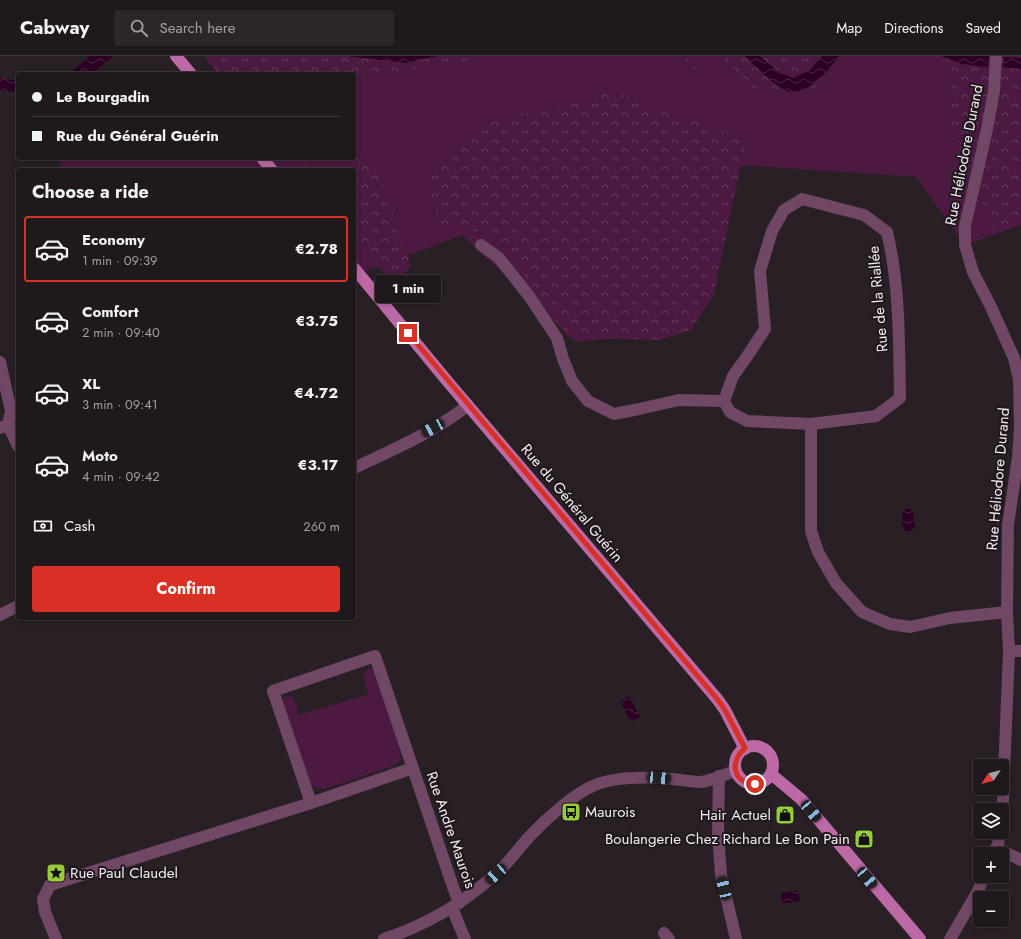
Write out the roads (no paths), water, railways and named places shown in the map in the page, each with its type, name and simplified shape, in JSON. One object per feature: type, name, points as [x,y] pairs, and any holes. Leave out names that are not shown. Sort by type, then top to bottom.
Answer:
[{"type":"main road","points":[[176,56],[189,72]]},
{"type":"main road","points":[[264,160],[270,168]]},
{"type":"main road","name":"Rue du Général Guérin","points":[[356,270],[718,700],[745,748]]},
{"type":"main road","points":[[751,746],[758,747],[769,754],[772,767],[771,774],[762,783],[749,784],[738,777],[735,771],[735,762],[738,754],[745,748],[751,746]]},
{"type":"main road","points":[[771,774],[801,799],[920,939]]},
{"type":"street","name":"Rue Héliodore Durand","points":[[996,56],[994,91],[965,226],[965,245],[973,272],[1014,358],[1019,379],[1020,428],[1018,457],[1008,525],[1006,612],[1009,651],[1003,803]]},
{"type":"street","name":"Rue de la Riallée","points":[[802,199],[864,215],[887,232],[893,255],[899,319],[900,398],[876,416],[811,424],[747,421],[730,412],[724,401],[733,376],[765,328],[760,271],[772,230],[784,210],[802,199]]},
{"type":"street","points":[[481,245],[499,258],[529,296],[557,338],[572,382],[588,401],[614,414],[679,400],[724,401]]},
{"type":"street","points":[[0,362],[11,411],[4,427],[16,443]]},
{"type":"street","points":[[356,467],[386,454],[445,422],[468,405]]},
{"type":"street","points":[[811,424],[811,531],[818,552],[836,583],[862,612],[890,624],[910,627],[950,618],[1006,612]]},
{"type":"street","points":[[0,615],[16,607]]},
{"type":"street","points":[[1009,651],[1021,651]]},
{"type":"street","name":"Rue Andre Maurois","points":[[311,803],[273,691],[374,656],[452,884],[465,939]]},
{"type":"street","points":[[56,939],[45,912],[43,899],[50,885],[311,803],[413,768]]},
{"type":"street","points":[[384,939],[402,933],[456,906],[480,888],[504,866],[549,817],[577,795],[596,784],[619,779],[659,778],[701,782],[735,771]]},
{"type":"street","points":[[719,776],[718,834],[721,875],[736,939]]},
{"type":"street","points":[[1009,856],[1021,860]]},
{"type":"street","points":[[950,939],[981,883]]},
{"type":"water","points":[[90,56],[113,56],[94,72],[71,72]]},
{"type":"water","points":[[348,56],[438,56],[406,63]]},
{"type":"water","points":[[745,56],[760,56],[780,73],[793,78],[810,70],[822,56],[839,56],[824,75],[817,81],[803,90],[796,92],[788,91],[778,86]]},
{"type":"water","points":[[941,56],[989,56],[988,67],[962,64]]},
{"type":"water","points":[[1004,57],[1021,58],[1021,69],[1003,67]]},
{"type":"water","points":[[0,78],[16,81],[16,93],[0,90]]},
{"type":"water","points":[[906,509],[911,509],[913,513],[915,527],[910,532],[905,531],[902,522],[902,516]]},
{"type":"water","points":[[629,696],[640,717],[631,722],[620,701]]},
{"type":"water","points":[[798,890],[800,901],[782,904],[781,893]]},
{"type":"place","name":"Maurois","points":[[571,812]]},
{"type":"place","name":"Hair Actuel","points":[[785,815]]},
{"type":"place","name":"Boulangerie Chez Richard Le Bon Pain","points":[[864,839]]},
{"type":"place","name":"Rue Paul Claudel","points":[[56,873]]}]
